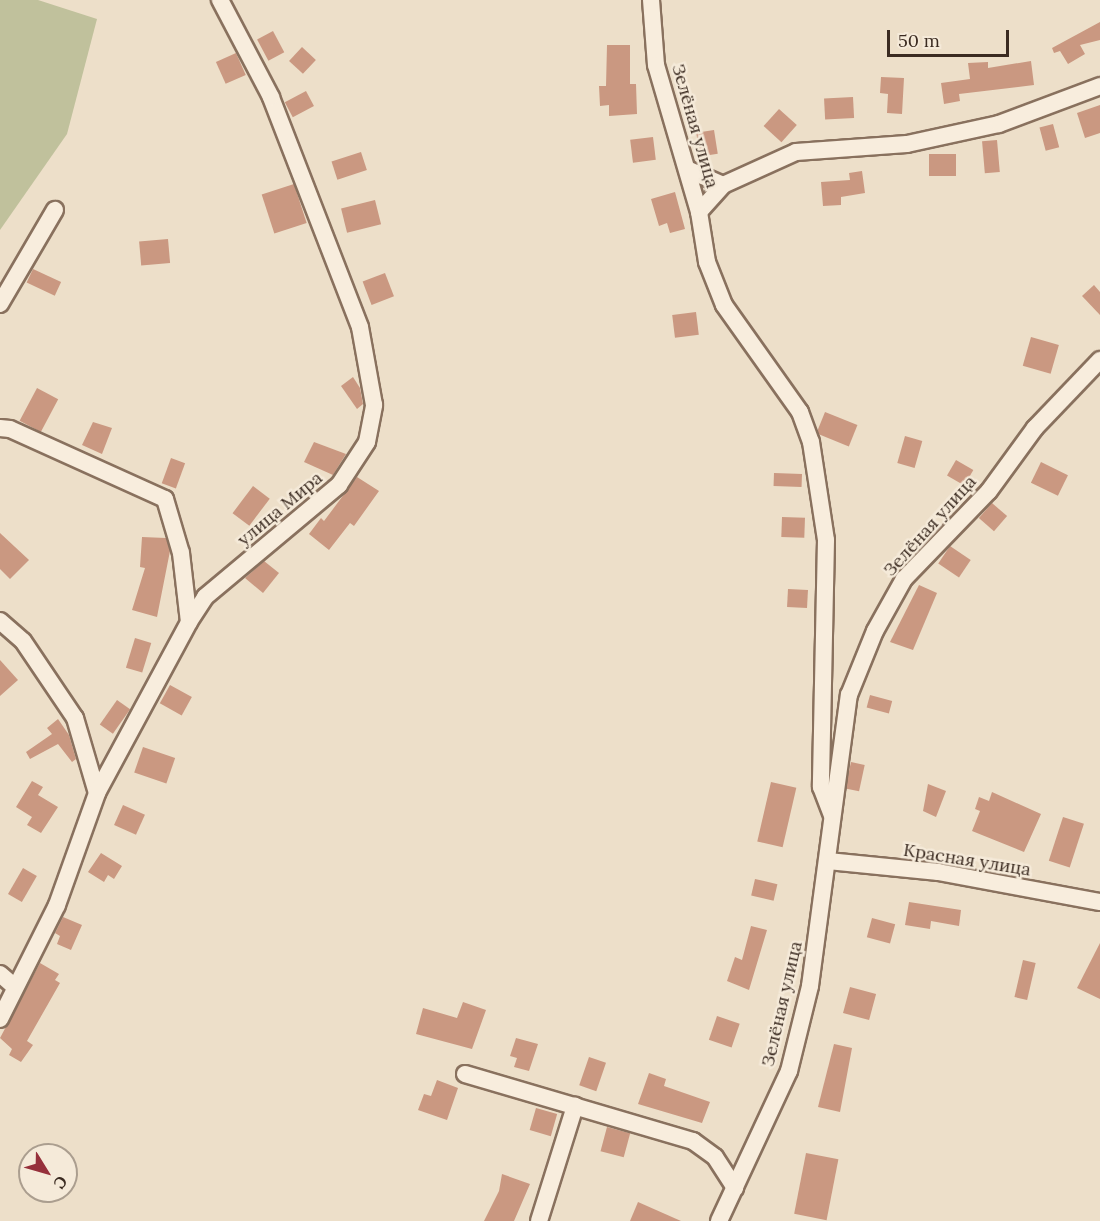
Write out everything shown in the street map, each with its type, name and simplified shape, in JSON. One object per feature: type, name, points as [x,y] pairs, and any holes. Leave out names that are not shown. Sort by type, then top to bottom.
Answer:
[{"type":"street","name":"улица Мира","points":[[0,1019],[57,905],[97,793],[189,622],[205,597],[339,484],[367,442],[374,405],[360,327],[271,97],[219,0]]},
{"type":"street","name":"Зелёная улица","points":[[651,0],[656,65],[699,212],[707,262],[724,305],[800,412],[812,442],[826,540],[821,787],[833,818]]},
{"type":"street","points":[[699,212],[723,185],[796,152],[907,144],[999,124],[1100,86]]},
{"type":"street","points":[[687,169],[723,185]]},
{"type":"street","points":[[0,304],[55,210]]},
{"type":"street","name":"Зелёная улица","points":[[718,1221],[789,1071],[810,986],[849,695],[875,631],[904,579],[988,491],[1035,428],[1100,360]]},
{"type":"street","points":[[0,428],[165,499],[181,553],[189,622]]},
{"type":"street","points":[[0,621],[23,641],[75,718],[97,793]]},
{"type":"street","name":"Красная улица","points":[[828,861],[938,873],[1100,902]]},
{"type":"street","points":[[0,974],[15,987]]},
{"type":"street","points":[[465,1074],[693,1141],[715,1157],[735,1188]]},
{"type":"street","points":[[539,1221],[575,1106]]},
{"type":"green space","points":[[0,0],[38,0],[97,19],[67,134],[0,230]]},
{"type":"building","points":[[1100,22],[1100,40],[1080,45],[1085,54],[1068,64],[1060,51],[1054,53],[1052,48]]},
{"type":"building","points":[[273,31],[284,52],[268,61],[257,39]]},
{"type":"building","points":[[607,45],[630,45],[630,84],[636,84],[637,114],[609,116],[609,105],[600,106],[599,86],[606,86]]},
{"type":"building","points":[[302,47],[316,60],[303,74],[289,61]]},
{"type":"building","points":[[236,53],[246,75],[226,84],[216,62]]},
{"type":"building","points":[[1031,61],[1034,85],[959,94],[960,101],[944,104],[941,83],[970,79],[968,63],[988,62],[988,68]]},
{"type":"building","points":[[881,77],[904,78],[902,114],[887,113],[888,94],[880,93]]},
{"type":"building","points":[[306,91],[314,106],[293,117],[285,102]]},
{"type":"building","points":[[853,97],[854,118],[825,119],[824,99]]},
{"type":"building","points":[[1100,105],[1100,133],[1085,138],[1077,113]]},
{"type":"building","points":[[779,109],[797,125],[781,142],[764,126]]},
{"type":"building","points":[[1053,124],[1059,147],[1046,151],[1039,128]]},
{"type":"building","points":[[714,130],[718,154],[700,157],[696,133]]},
{"type":"building","points":[[653,137],[656,160],[633,163],[630,140]]},
{"type":"building","points":[[997,140],[1000,172],[985,173],[982,141]]},
{"type":"building","points":[[361,152],[367,170],[337,180],[332,162]]},
{"type":"building","points":[[929,154],[956,154],[956,176],[929,176]]},
{"type":"building","points":[[862,171],[865,193],[841,197],[841,205],[823,206],[821,182],[850,180],[849,173]]},
{"type":"building","points":[[294,184],[307,223],[274,233],[262,195]]},
{"type":"building","points":[[675,192],[685,229],[670,233],[667,223],[659,226],[651,199]]},
{"type":"building","points":[[375,200],[381,224],[347,233],[341,208]]},
{"type":"building","points":[[168,239],[170,263],[141,265],[139,242]]},
{"type":"building","points":[[33,269],[61,282],[55,296],[27,283]]},
{"type":"building","points":[[385,273],[394,296],[372,305],[363,282]]},
{"type":"building","points":[[1094,285],[1100,292],[1100,315],[1082,296]]},
{"type":"building","points":[[696,312],[699,335],[675,338],[672,315]]},
{"type":"building","points":[[1031,337],[1059,345],[1051,374],[1023,366]]},
{"type":"building","points":[[353,377],[360,388],[363,404],[357,409],[341,386]]},
{"type":"building","points":[[37,388],[58,399],[41,432],[20,421]]},
{"type":"building","points":[[825,412],[857,425],[849,446],[816,433]]},
{"type":"building","points":[[93,422],[112,428],[102,454],[82,445]]},
{"type":"building","points":[[905,436],[922,441],[915,468],[897,463]]},
{"type":"building","points":[[314,442],[346,454],[333,475],[304,462]]},
{"type":"building","points":[[171,458],[185,463],[176,489],[162,483]]},
{"type":"building","points":[[956,460],[973,470],[964,486],[947,476]]},
{"type":"building","points":[[1041,462],[1068,475],[1058,496],[1031,483]]},
{"type":"building","points":[[774,473],[802,474],[802,487],[774,486]]},
{"type":"building","points":[[357,477],[379,491],[354,526],[350,523],[329,550],[309,534],[321,518],[324,521]]},
{"type":"building","points":[[253,486],[270,499],[249,526],[233,513]]},
{"type":"building","points":[[992,503],[1007,516],[994,531],[979,518]]},
{"type":"building","points":[[782,517],[805,518],[804,538],[781,537]]},
{"type":"building","points":[[0,533],[29,560],[10,579],[0,569]]},
{"type":"building","points":[[142,537],[166,538],[170,551],[157,617],[132,610],[145,568],[140,567]]},
{"type":"building","points":[[950,546],[971,560],[959,577],[938,563]]},
{"type":"building","points":[[264,561],[279,573],[263,593],[245,578]]},
{"type":"building","points":[[919,585],[937,593],[913,650],[890,642]]},
{"type":"building","points":[[788,589],[808,590],[807,608],[787,607]]},
{"type":"building","points":[[135,638],[151,643],[142,673],[126,668]]},
{"type":"building","points":[[0,660],[18,680],[0,696]]},
{"type":"building","points":[[170,685],[192,697],[182,715],[160,703]]},
{"type":"building","points":[[870,695],[892,701],[889,714],[867,708]]},
{"type":"building","points":[[117,700],[130,709],[113,734],[100,725]]},
{"type":"building","points":[[58,719],[69,735],[76,759],[72,762],[58,744],[30,759],[26,752],[52,734],[47,728]]},
{"type":"building","points":[[143,747],[175,758],[166,784],[134,773]]},
{"type":"building","points":[[851,762],[865,765],[859,791],[845,788]]},
{"type":"building","points":[[32,781],[43,787],[38,795],[58,807],[41,833],[27,825],[32,817],[16,807]]},
{"type":"building","points":[[771,782],[796,788],[783,847],[757,841]]},
{"type":"building","points":[[928,784],[946,791],[936,817],[923,811]]},
{"type":"building","points":[[992,792],[1041,814],[1024,852],[972,831],[980,811],[975,809],[979,797],[989,801]]},
{"type":"building","points":[[123,805],[145,815],[136,835],[114,825]]},
{"type":"building","points":[[1063,817],[1084,824],[1070,868],[1049,861]]},
{"type":"building","points":[[101,853],[122,866],[114,879],[108,875],[104,882],[88,872]]},
{"type":"building","points":[[23,868],[37,876],[22,902],[8,894]]},
{"type":"building","points":[[755,879],[777,884],[774,901],[751,896]]},
{"type":"building","points":[[909,902],[961,910],[959,926],[931,921],[930,929],[905,925]]},
{"type":"building","points":[[63,917],[82,925],[71,950],[57,944],[60,936],[55,933]]},
{"type":"building","points":[[872,918],[895,924],[890,944],[867,937]]},
{"type":"building","points":[[751,926],[767,930],[749,990],[727,981],[735,957],[742,960]]},
{"type":"building","points":[[1100,943],[1100,999],[1077,988]]},
{"type":"building","points":[[1023,960],[1036,963],[1027,1000],[1014,997]]},
{"type":"building","points":[[40,963],[59,974],[55,980],[60,983],[27,1041],[33,1045],[21,1062],[9,1055],[12,1049],[0,1038]]},
{"type":"building","points":[[850,987],[876,994],[869,1020],[843,1013]]},
{"type":"building","points":[[463,1002],[486,1010],[472,1049],[416,1034],[423,1008],[457,1018]]},
{"type":"building","points":[[717,1016],[740,1024],[732,1047],[709,1040]]},
{"type":"building","points":[[516,1038],[538,1044],[529,1071],[514,1067],[517,1058],[510,1056]]},
{"type":"building","points":[[834,1044],[852,1048],[840,1112],[818,1107]]},
{"type":"building","points":[[589,1057],[606,1063],[596,1091],[579,1085]]},
{"type":"building","points":[[649,1073],[666,1079],[664,1086],[710,1102],[702,1123],[638,1104]]},
{"type":"building","points":[[437,1080],[458,1088],[447,1120],[418,1110],[424,1094],[431,1096]]},
{"type":"building","points":[[536,1108],[557,1114],[551,1136],[530,1130]]},
{"type":"building","points":[[607,1127],[630,1133],[624,1157],[601,1151]]},
{"type":"building","points":[[806,1153],[838,1159],[827,1220],[794,1214]]},
{"type":"building","points":[[502,1174],[530,1184],[514,1221],[484,1221],[499,1191]]},
{"type":"building","points":[[638,1202],[681,1221],[630,1221]]}]
